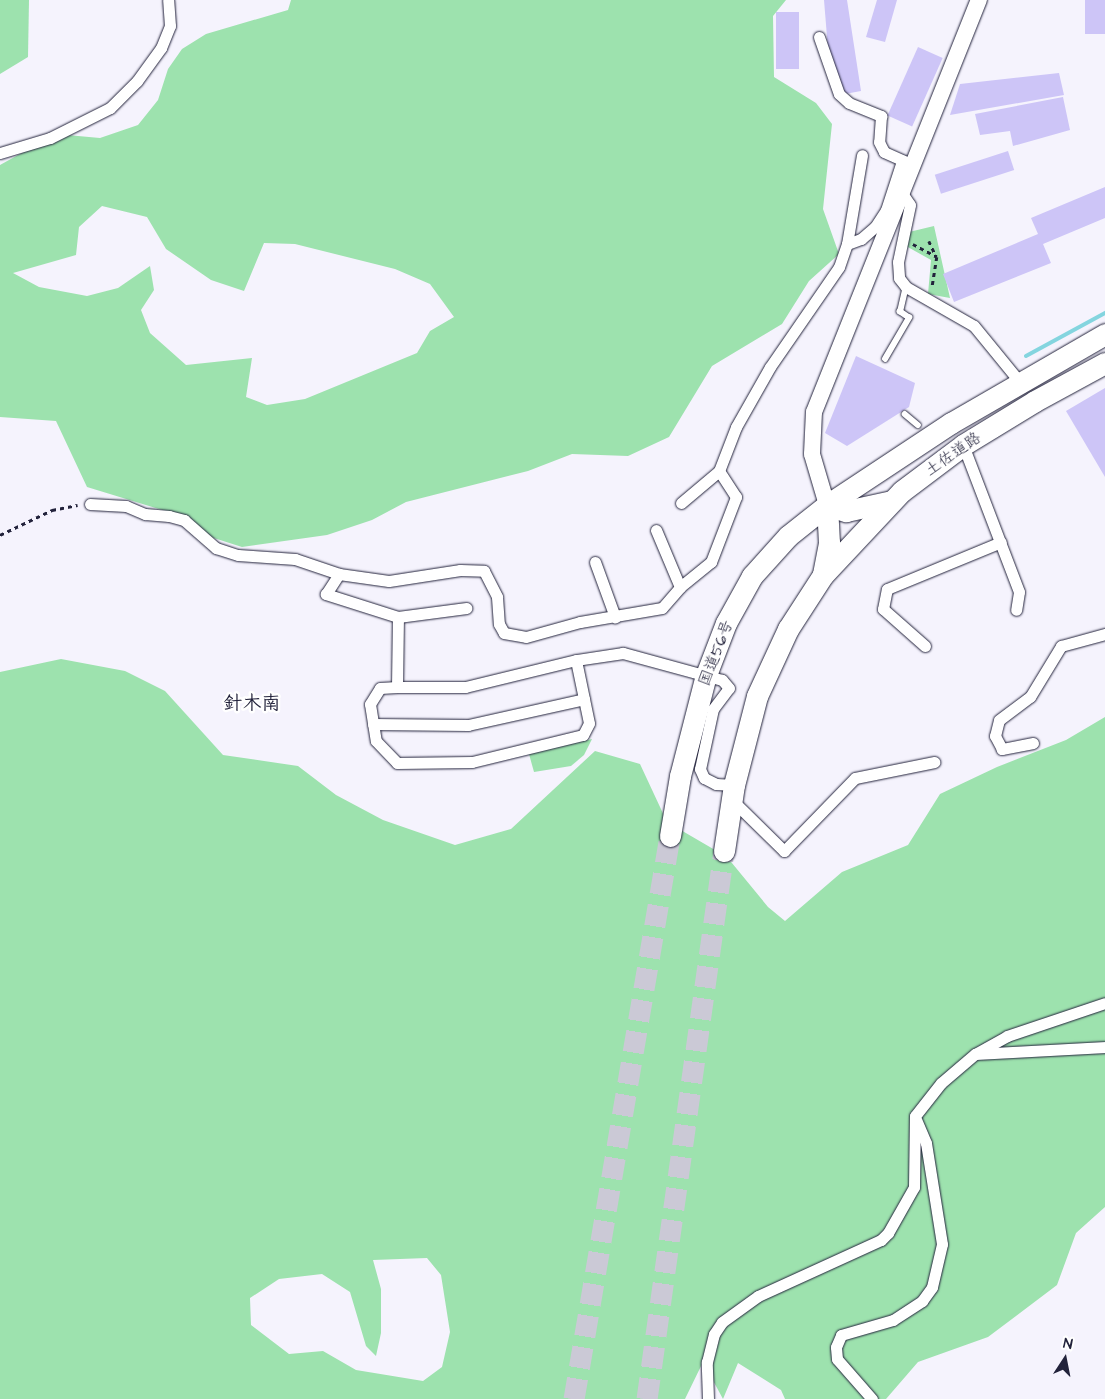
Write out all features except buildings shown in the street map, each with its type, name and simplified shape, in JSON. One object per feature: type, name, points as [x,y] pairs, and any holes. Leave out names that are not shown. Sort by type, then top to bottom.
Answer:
[{"type":"highway","name":"土佐道路","points":[[827,505],[1019,381],[1105,334]]},
{"type":"highway","name":"土佐道路","points":[[823,575],[892,501],[963,445],[1035,401],[1105,363]]},
{"type":"highway","points":[[724,851],[733,792],[757,696],[788,629],[823,575],[830,544],[827,505],[846,511],[892,501]]},
{"type":"highway","name":"国道56号","points":[[670,836],[680,776],[706,675],[726,623],[752,576],[788,536],[827,505]]},
{"type":"street","points":[[0,153],[50,138],[110,108],[137,82],[161,48],[170,26],[168,0]]},
{"type":"street","points":[[846,244],[862,238],[875,226],[886,210],[979,0]]},
{"type":"street","points":[[819,37],[839,94],[849,103],[881,116],[879,142],[884,152],[907,163]]},
{"type":"street","points":[[681,502],[719,471],[748,403],[839,267],[846,244],[862,155]]},
{"type":"street","points":[[827,505],[812,454],[810,435],[814,412],[902,193],[907,163]]},
{"type":"street","points":[[902,193],[910,205],[903,239],[899,278],[906,287],[974,326],[1019,381]]},
{"type":"street","points":[[963,445],[1019,592],[1016,610]]},
{"type":"street","points":[[90,504],[126,506],[144,514],[169,516],[184,520],[216,548],[238,555],[295,559],[339,574],[389,581],[460,570],[484,572],[497,597],[498,624],[504,633],[526,637],[580,622],[662,608],[680,587],[712,562],[736,498],[719,471]]},
{"type":"street","points":[[656,530],[680,587]]},
{"type":"street","points":[[925,646],[883,608],[888,589],[1001,542]]},
{"type":"street","points":[[595,562],[615,617]]},
{"type":"street","points":[[339,574],[326,594],[398,617],[466,608]]},
{"type":"street","points":[[397,688],[398,617]]},
{"type":"street","points":[[1033,743],[1002,749],[995,736],[999,720],[1030,697],[1060,646],[1105,634]]},
{"type":"street","points":[[576,660],[589,723],[583,735],[472,762],[397,763],[376,741],[370,704],[380,688],[465,687],[576,660],[623,653],[722,680],[729,688],[713,709],[700,769],[704,778],[733,792],[784,851],[855,778],[934,762]]},
{"type":"street","points":[[373,724],[468,725],[584,699]]},
{"type":"street","points":[[708,1399],[707,1362],[714,1334],[722,1322],[758,1296],[881,1240],[888,1233],[914,1186],[915,1116],[941,1083],[974,1054],[1007,1036],[1105,1004]]},
{"type":"street","points":[[974,1054],[1105,1047]]},
{"type":"street","points":[[872,1399],[838,1358],[836,1347],[841,1336],[893,1320],[922,1301],[932,1287],[942,1244],[926,1143],[915,1116]]},
{"type":"lane","points":[[885,359],[909,318],[900,312],[906,287]]},
{"type":"lane","points":[[905,414],[918,424]]},
{"type":"path","points":[[903,239],[936,257]]},
{"type":"path","points":[[930,241],[936,257],[931,300]]},
{"type":"path","points":[[0,535],[52,510],[90,504]]},
{"type":"green space","points":[[0,0],[29,0],[28,57],[0,74]]},
{"type":"green space","points":[[291,0],[786,0],[773,16],[774,77],[816,103],[832,124],[823,209],[839,254],[809,281],[782,324],[712,366],[669,437],[628,456],[572,454],[528,471],[406,502],[372,520],[327,535],[242,547],[195,532],[172,513],[87,487],[56,421],[0,417],[0,165],[56,134],[100,138],[138,125],[158,100],[168,69],[182,49],[206,34],[288,10]],"holes":[[[102,206],[147,217],[166,249],[211,280],[244,291],[264,243],[295,244],[395,269],[430,284],[454,317],[430,331],[417,353],[305,399],[267,405],[246,397],[252,358],[186,365],[150,333],[141,310],[154,290],[150,266],[118,288],[87,296],[39,287],[13,273],[76,255],[79,227]]]},
{"type":"green space","points":[[934,226],[950,298],[928,294],[931,260],[906,246],[909,232]]},
{"type":"green space","points":[[61,659],[125,671],[165,691],[223,755],[298,766],[336,795],[383,820],[455,845],[511,829],[595,751],[640,764],[667,822],[727,857],[768,907],[785,921],[842,872],[908,845],[940,794],[997,767],[1066,740],[1105,717],[1105,1207],[1076,1233],[1057,1285],[988,1337],[918,1362],[886,1399],[785,1399],[781,1390],[738,1363],[723,1399],[703,1362],[685,1399],[0,1399],[0,672]],"holes":[[[427,1258],[441,1275],[450,1332],[442,1367],[423,1381],[356,1370],[323,1351],[289,1354],[251,1325],[250,1298],[279,1279],[322,1274],[350,1292],[366,1346],[376,1356],[381,1333],[381,1289],[373,1260]]]},
{"type":"green space","points":[[592,739],[584,755],[571,766],[534,772],[529,754]]},
{"type":"waterway","points":[[1026,356],[1105,313]]},
{"type":"tunnel","points":[[574,1399],[670,836]]},
{"type":"tunnel","points":[[647,1399],[724,851]]},
{"type":"district","name":"針木南","points":[[252,704]]}]
